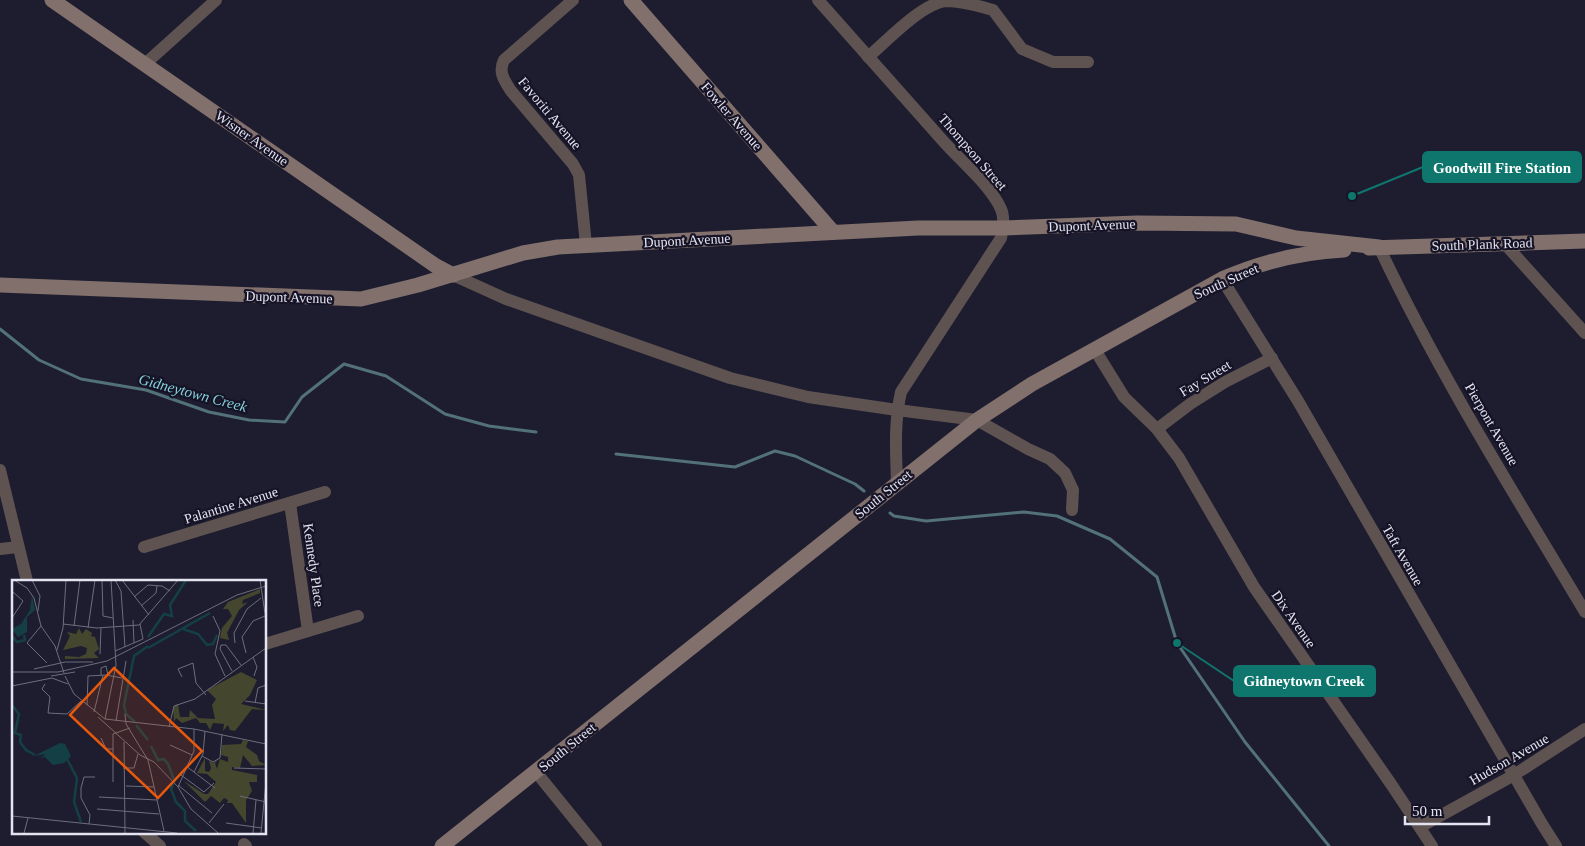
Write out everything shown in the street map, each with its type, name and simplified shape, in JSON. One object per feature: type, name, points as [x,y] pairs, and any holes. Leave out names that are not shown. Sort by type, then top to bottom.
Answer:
[{"type":"street","name":"Wisner Avenue","points":[[52,0],[436,266],[453,275]]},
{"type":"street","points":[[145,64],[216,0]]},
{"type":"street","name":"Favoriti Avenue","points":[[573,0],[504,60],[501,67],[502,77],[511,91],[573,164],[579,174],[586,245]]},
{"type":"street","name":"Fowler Avenue","points":[[631,0],[834,232]]},
{"type":"street","name":"Thompson Street","points":[[818,0],[992,194],[1001,209],[1003,228]]},
{"type":"street","points":[[868,57],[921,12],[934,4],[946,1],[996,5],[1022,49],[1053,62],[1088,62]]},
{"type":"street","name":"Dupont Avenue","points":[[0,285],[361,299],[418,285],[522,254],[558,246],[918,228],[1003,228],[1137,223],[1236,224],[1296,238],[1379,248]]},
{"type":"street","points":[[897,483],[897,410],[901,392],[1001,238],[1003,228]]},
{"type":"street","name":"South Plank Road","points":[[1379,248],[1585,241]]},
{"type":"street","points":[[1505,244],[1585,333]]},
{"type":"street","name":"South Street","points":[[442,846],[977,420],[1032,384],[1222,279],[1254,266],[1291,256],[1334,250],[1379,248]]},
{"type":"street","name":"Pierpont Avenue","points":[[1379,248],[1402,295],[1460,399],[1585,612]]},
{"type":"street","points":[[453,275],[506,299],[730,378],[808,397],[977,420],[1028,449],[1050,459],[1066,473],[1073,490],[1072,510]]},
{"type":"street","name":"Taft Avenue","points":[[1222,279],[1272,358],[1556,846]]},
{"type":"street","name":"Dix Avenue","points":[[1095,350],[1124,397],[1157,429],[1179,458],[1254,587],[1432,846]]},
{"type":"street","name":"Fay Street","points":[[1157,429],[1190,404],[1225,382],[1272,358]]},
{"type":"street","points":[[0,470],[27,580]]},
{"type":"street","name":"Palantine Avenue","points":[[144,547],[325,492]]},
{"type":"street","name":"Kennedy Place","points":[[290,503],[308,631]]},
{"type":"street","points":[[0,549],[18,547]]},
{"type":"street","points":[[266,644],[358,616]]},
{"type":"street","name":"Hudson Avenue","points":[[1420,826],[1514,776],[1583,735]]},
{"type":"street","points":[[536,772],[596,846]]},
{"type":"street","points":[[146,834],[160,846]]},
{"type":"waterway","name":"Gidneytown Creek","points":[[0,329],[39,360],[81,379],[146,390],[209,412],[249,420],[285,422],[302,397],[344,364],[386,376],[445,414],[489,426],[536,432]]},
{"type":"waterway","name":"Gidneytown Creek","points":[[616,454],[735,467],[775,451],[795,456],[855,484],[864,491]]},
{"type":"waterway","name":"Gidneytown Creek","points":[[890,513],[894,516],[926,521],[1024,512],[1057,516],[1110,539],[1157,577],[1177,643],[1245,742],[1329,846]]},
{"type":"place","name":"Goodwill Fire Station","points":[[1352,196]]},
{"type":"place","name":"Gidneytown Creek","points":[[1177,643]]}]
